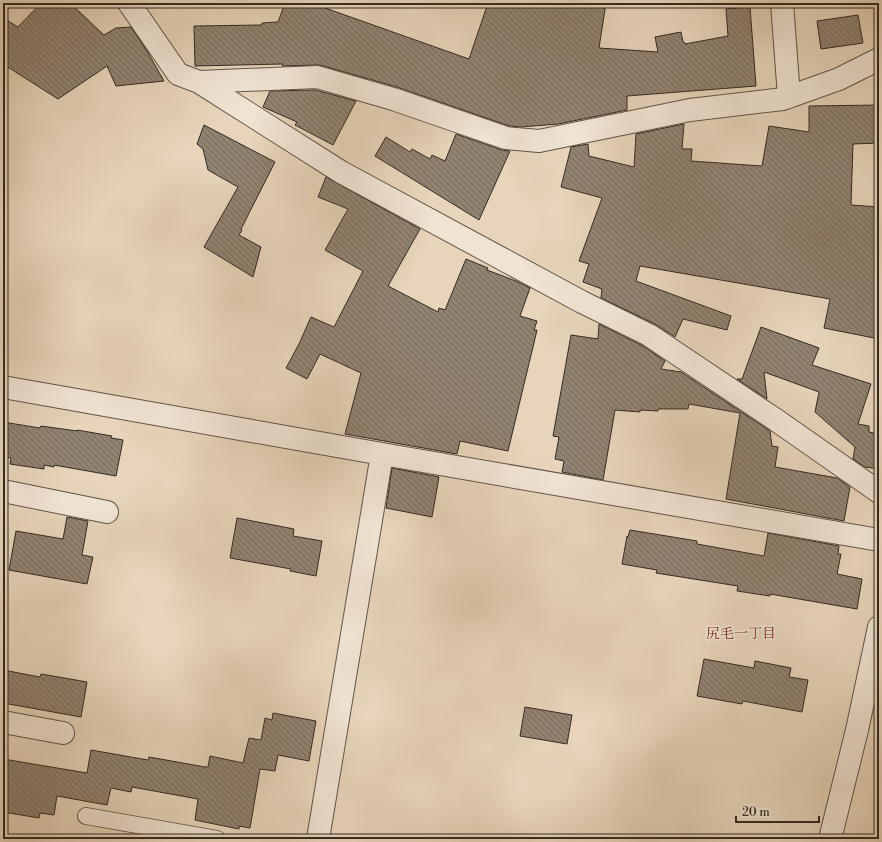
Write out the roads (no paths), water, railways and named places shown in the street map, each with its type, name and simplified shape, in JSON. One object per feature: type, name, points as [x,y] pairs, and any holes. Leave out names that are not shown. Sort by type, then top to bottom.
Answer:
[{"type":"street","points":[[129,3],[178,74],[199,82],[341,172],[582,302],[649,335],[776,420],[879,492]]},
{"type":"street","points":[[782,3],[789,97]]},
{"type":"street","points":[[199,82],[317,77],[393,98],[506,138],[539,142],[690,110],[783,99],[839,79],[879,59]]},
{"type":"street","points":[[3,387],[879,540]]},
{"type":"street","points":[[318,839],[382,454]]},
{"type":"street","points":[[3,491],[107,512]]},
{"type":"street","points":[[830,839],[857,730],[879,626]]},
{"type":"street","points":[[3,722],[63,733]]},
{"type":"lane","points":[[86,816],[217,839]]},
{"type":"district","name":"尻毛一丁目","points":[[741,634]]}]
